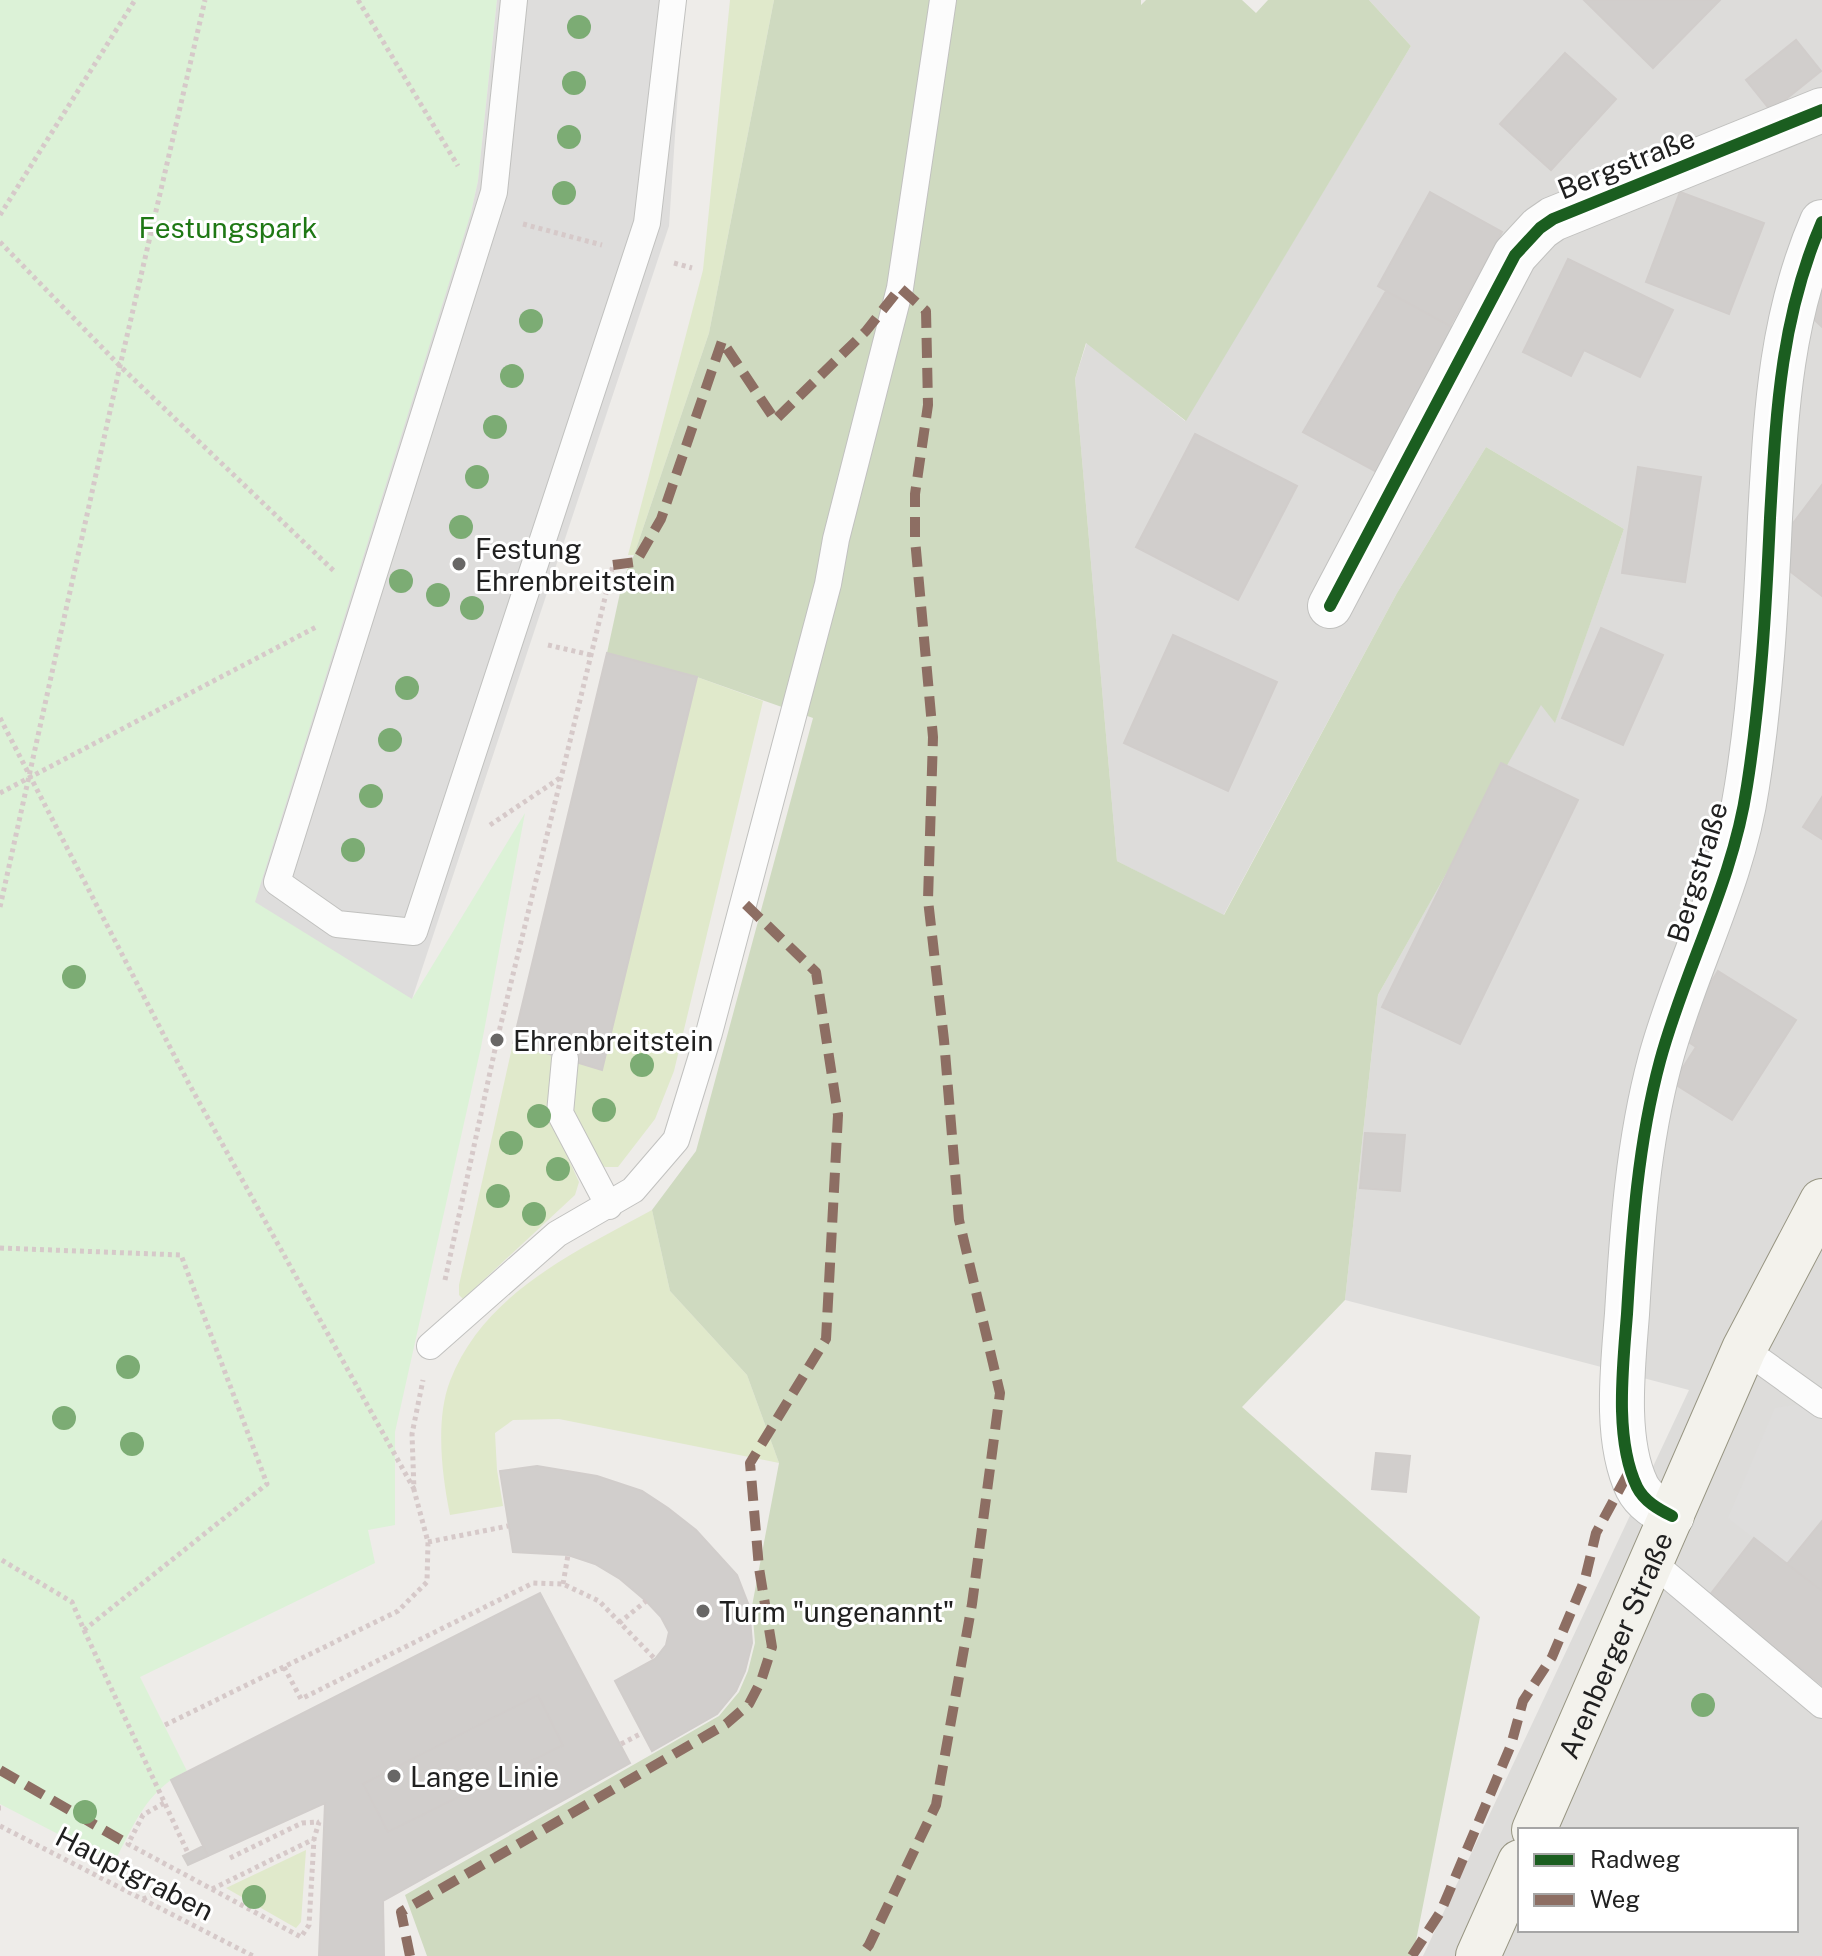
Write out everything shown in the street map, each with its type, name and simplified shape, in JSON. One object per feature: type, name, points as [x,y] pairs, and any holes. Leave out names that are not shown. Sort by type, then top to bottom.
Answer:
[{"type":"main road","name":"Arenberger Straße","points":[[1535,1828],[1744,1349],[1822,1201]]},
{"type":"main road","points":[[1478,1956],[1518,1866]]},
{"type":"street","name":"Bergstraße","points":[[1330,606],[1515,255],[1527,241],[1553,219],[1822,110]]},
{"type":"street","name":"Bergstraße","points":[[1672,1516],[1657,1509],[1638,1489],[1625,1443],[1625,1344],[1632,1229],[1643,1143],[1660,1062],[1722,884],[1738,832],[1747,787],[1763,660],[1780,374],[1791,312],[1822,222]]},
{"type":"lane","points":[[514,0],[494,192],[277,882],[337,924],[414,932],[647,223],[673,0]]},
{"type":"lane","points":[[430,1346],[557,1234],[633,1190],[676,1140],[709,1033],[828,584],[836,539],[900,288],[943,0]]},
{"type":"lane","points":[[565,1059],[560,1113],[609,1206]]},
{"type":"lane","points":[[1744,1349],[1822,1405]]},
{"type":"lane","points":[[1652,1562],[1822,1705]]},
{"type":"path","points":[[0,215],[135,0]]},
{"type":"path","points":[[0,907],[205,0]]},
{"type":"path","points":[[0,242],[120,366],[365,602],[0,793]]},
{"type":"path","points":[[165,1725],[398,1611],[427,1582],[428,1542],[414,1490],[412,1434],[497,1040],[613,565]]},
{"type":"path","points":[[0,718],[189,1084],[414,1490]]},
{"type":"path","points":[[439,858],[560,778]]},
{"type":"path","points":[[0,1248],[181,1255],[267,1484],[84,1630]]},
{"type":"path","points":[[428,1542],[508,1526]]},
{"type":"path","points":[[563,1584],[568,1555]]},
{"type":"path","points":[[0,1559],[72,1602],[187,1851]]},
{"type":"path","points":[[284,1667],[301,1699],[533,1583],[563,1584],[599,1601],[655,1659]]},
{"type":"path","points":[[619,1623],[646,1601]]},
{"type":"path","points":[[621,1744],[642,1733]]},
{"type":"path","points":[[164,1803],[143,1815],[128,1844],[301,1937],[309,1925],[314,1839],[321,1821],[302,1823],[230,1858]]},
{"type":"path","points":[[211,1889],[314,1839]]},
{"type":"path","points":[[142,1900],[164,1890]]},
{"type":"shaded area","name":"Festung Ehrenbreitstein","points":[[497,0],[684,0],[669,226],[412,999],[255,902],[471,213],[478,181]]},
{"type":"shaded area","points":[[1369,0],[1822,0],[1822,1956],[1423,1956],[1689,1390],[1345,1300],[1378,995],[1541,704],[1555,722],[1624,529],[1486,447],[1397,593],[1223,916],[1117,861],[1075,379],[1087,342],[1185,421],[1411,46]]},
{"type":"shaded area","points":[[1801,1404],[1822,1419],[1822,1521],[1787,1564],[1728,1518],[1775,1408]]},
{"type":"green space","name":"Festungspark","points":[[0,0],[497,0],[478,181],[471,213],[412,999],[525,813],[481,1047],[395,1432],[395,1525],[368,1530],[375,1563],[140,1677],[187,1771],[151,1798],[114,1863],[0,1804]]},
{"type":"green space","points":[[730,0],[774,0],[709,333],[634,555],[628,555],[703,270]]},
{"type":"green space","points":[[774,0],[1141,0],[1141,5],[1146,0],[1242,0],[1256,13],[1268,0],[1369,0],[1411,46],[1186,421],[1086,343],[1075,379],[1117,861],[1224,915],[1397,593],[1486,447],[1624,529],[1555,723],[1541,705],[1378,995],[1345,1300],[1242,1407],[1480,1617],[1413,1956],[427,1956],[405,1895],[719,1716],[739,1692],[755,1643],[752,1606],[779,1463],[747,1375],[670,1291],[652,1210],[696,1151],[813,718],[697,677],[607,653],[623,579],[634,555],[709,333]]},
{"type":"green space","points":[[697,677],[763,701],[674,1071],[655,1119],[618,1167],[605,1167],[592,1158],[569,1114],[576,1062],[602,1070]]},
{"type":"green space","points":[[513,1043],[553,1055],[548,1098],[552,1123],[579,1182],[575,1195],[463,1299],[459,1295],[459,1285]]},
{"type":"green space","points":[[652,1210],[670,1291],[747,1375],[779,1463],[559,1419],[513,1420],[495,1433],[503,1506],[450,1515],[441,1430],[445,1396],[465,1350],[485,1323],[535,1278]]},
{"type":"green space","points":[[306,1850],[301,1922],[296,1928],[226,1888]]},
{"type":"building","points":[[1584,0],[1720,0],[1653,68]]},
{"type":"building","points":[[1796,40],[1821,71],[1771,111],[1746,80]]},
{"type":"building","points":[[1565,53],[1616,99],[1551,170],[1500,124]]},
{"type":"building","points":[[1430,192],[1502,232],[1450,326],[1378,286]]},
{"type":"building","points":[[1680,192],[1764,223],[1729,314],[1646,282]]},
{"type":"building","points":[[1568,259],[1673,310],[1640,377],[1584,350],[1571,376],[1523,352]]},
{"type":"building","points":[[1386,291],[1450,326],[1465,330],[1384,476],[1303,432]]},
{"type":"building","points":[[1822,292],[1822,327],[1805,311]]},
{"type":"building","points":[[1195,434],[1297,486],[1238,600],[1136,547]]},
{"type":"building","points":[[1638,467],[1701,477],[1685,582],[1622,573]]},
{"type":"building","points":[[1822,485],[1822,596],[1769,555]]},
{"type":"building","points":[[1601,628],[1663,655],[1623,745],[1562,718]]},
{"type":"building","points":[[1173,635],[1277,682],[1228,791],[1124,743]]},
{"type":"building","points":[[607,653],[697,677],[602,1070],[513,1043]]},
{"type":"building","points":[[1501,763],[1578,800],[1460,1044],[1382,1007]]},
{"type":"building","points":[[1822,797],[1822,839],[1803,827]]},
{"type":"building","points":[[1718,971],[1796,1020],[1732,1120],[1673,1083],[1696,1047],[1678,1035]]},
{"type":"building","points":[[1365,1133],[1405,1135],[1400,1191],[1360,1188]]},
{"type":"building","points":[[1376,1453],[1410,1456],[1406,1492],[1372,1489]]},
{"type":"building","name":"Turm \"ungenannt\"","points":[[537,1466],[597,1476],[642,1491],[696,1530],[737,1575],[749,1606],[752,1643],[736,1691],[717,1714],[652,1751],[615,1681],[655,1659],[666,1645],[669,1632],[661,1617],[646,1601],[620,1579],[595,1564],[568,1555],[513,1552],[500,1471]]},
{"type":"building","points":[[1822,1521],[1822,1591],[1787,1564]]},
{"type":"building","points":[[1754,1538],[1822,1591],[1822,1685],[1709,1596]]},
{"type":"building","name":"Lange Linie","points":[[540,1593],[630,1763],[383,1901],[384,1956],[319,1956],[325,1803],[208,1856],[171,1780]]},
{"type":"building","points":[[538,1695],[563,1745],[388,1832],[363,1784]]},
{"type":"building","points":[[203,1846],[208,1856],[188,1865],[183,1856]]},
{"type":"marked path","points":[[613,565],[636,562],[661,519],[722,341],[775,420],[866,331],[900,288],[926,311],[928,405],[915,494],[915,539],[933,737],[928,900],[944,1040],[959,1220],[1000,1393],[972,1604],[936,1805],[861,1956]]},
{"type":"marked path","points":[[410,1956],[401,1912],[726,1724],[749,1704],[761,1681],[772,1647],[759,1568],[750,1463],[826,1339],[838,1115],[816,972],[743,902]]},
{"type":"marked path","points":[[1412,1956],[1441,1911],[1511,1745],[1523,1701],[1552,1657],[1585,1579],[1596,1533],[1631,1468]]},
{"type":"marked path","points":[[0,1770],[128,1844]]},
{"type":"cycle path","points":[[1330,606],[1515,255],[1540,228],[1553,219],[1822,110]]},
{"type":"cycle path","points":[[1672,1516],[1640,1492],[1625,1447],[1622,1402],[1624,1356],[1637,1186],[1646,1123],[1660,1061],[1720,891],[1747,786],[1765,619],[1782,368],[1797,295],[1822,222]]},
{"type":"place","name":"Festung Ehrenbreitstein","points":[[459,564]]},
{"type":"place","name":"Ehrenbreitstein","points":[[497,1040]]},
{"type":"place","name":"Turm \"ungenannt\"","points":[[703,1611]]},
{"type":"place","name":"Lange Linie","points":[[394,1776]]}]
